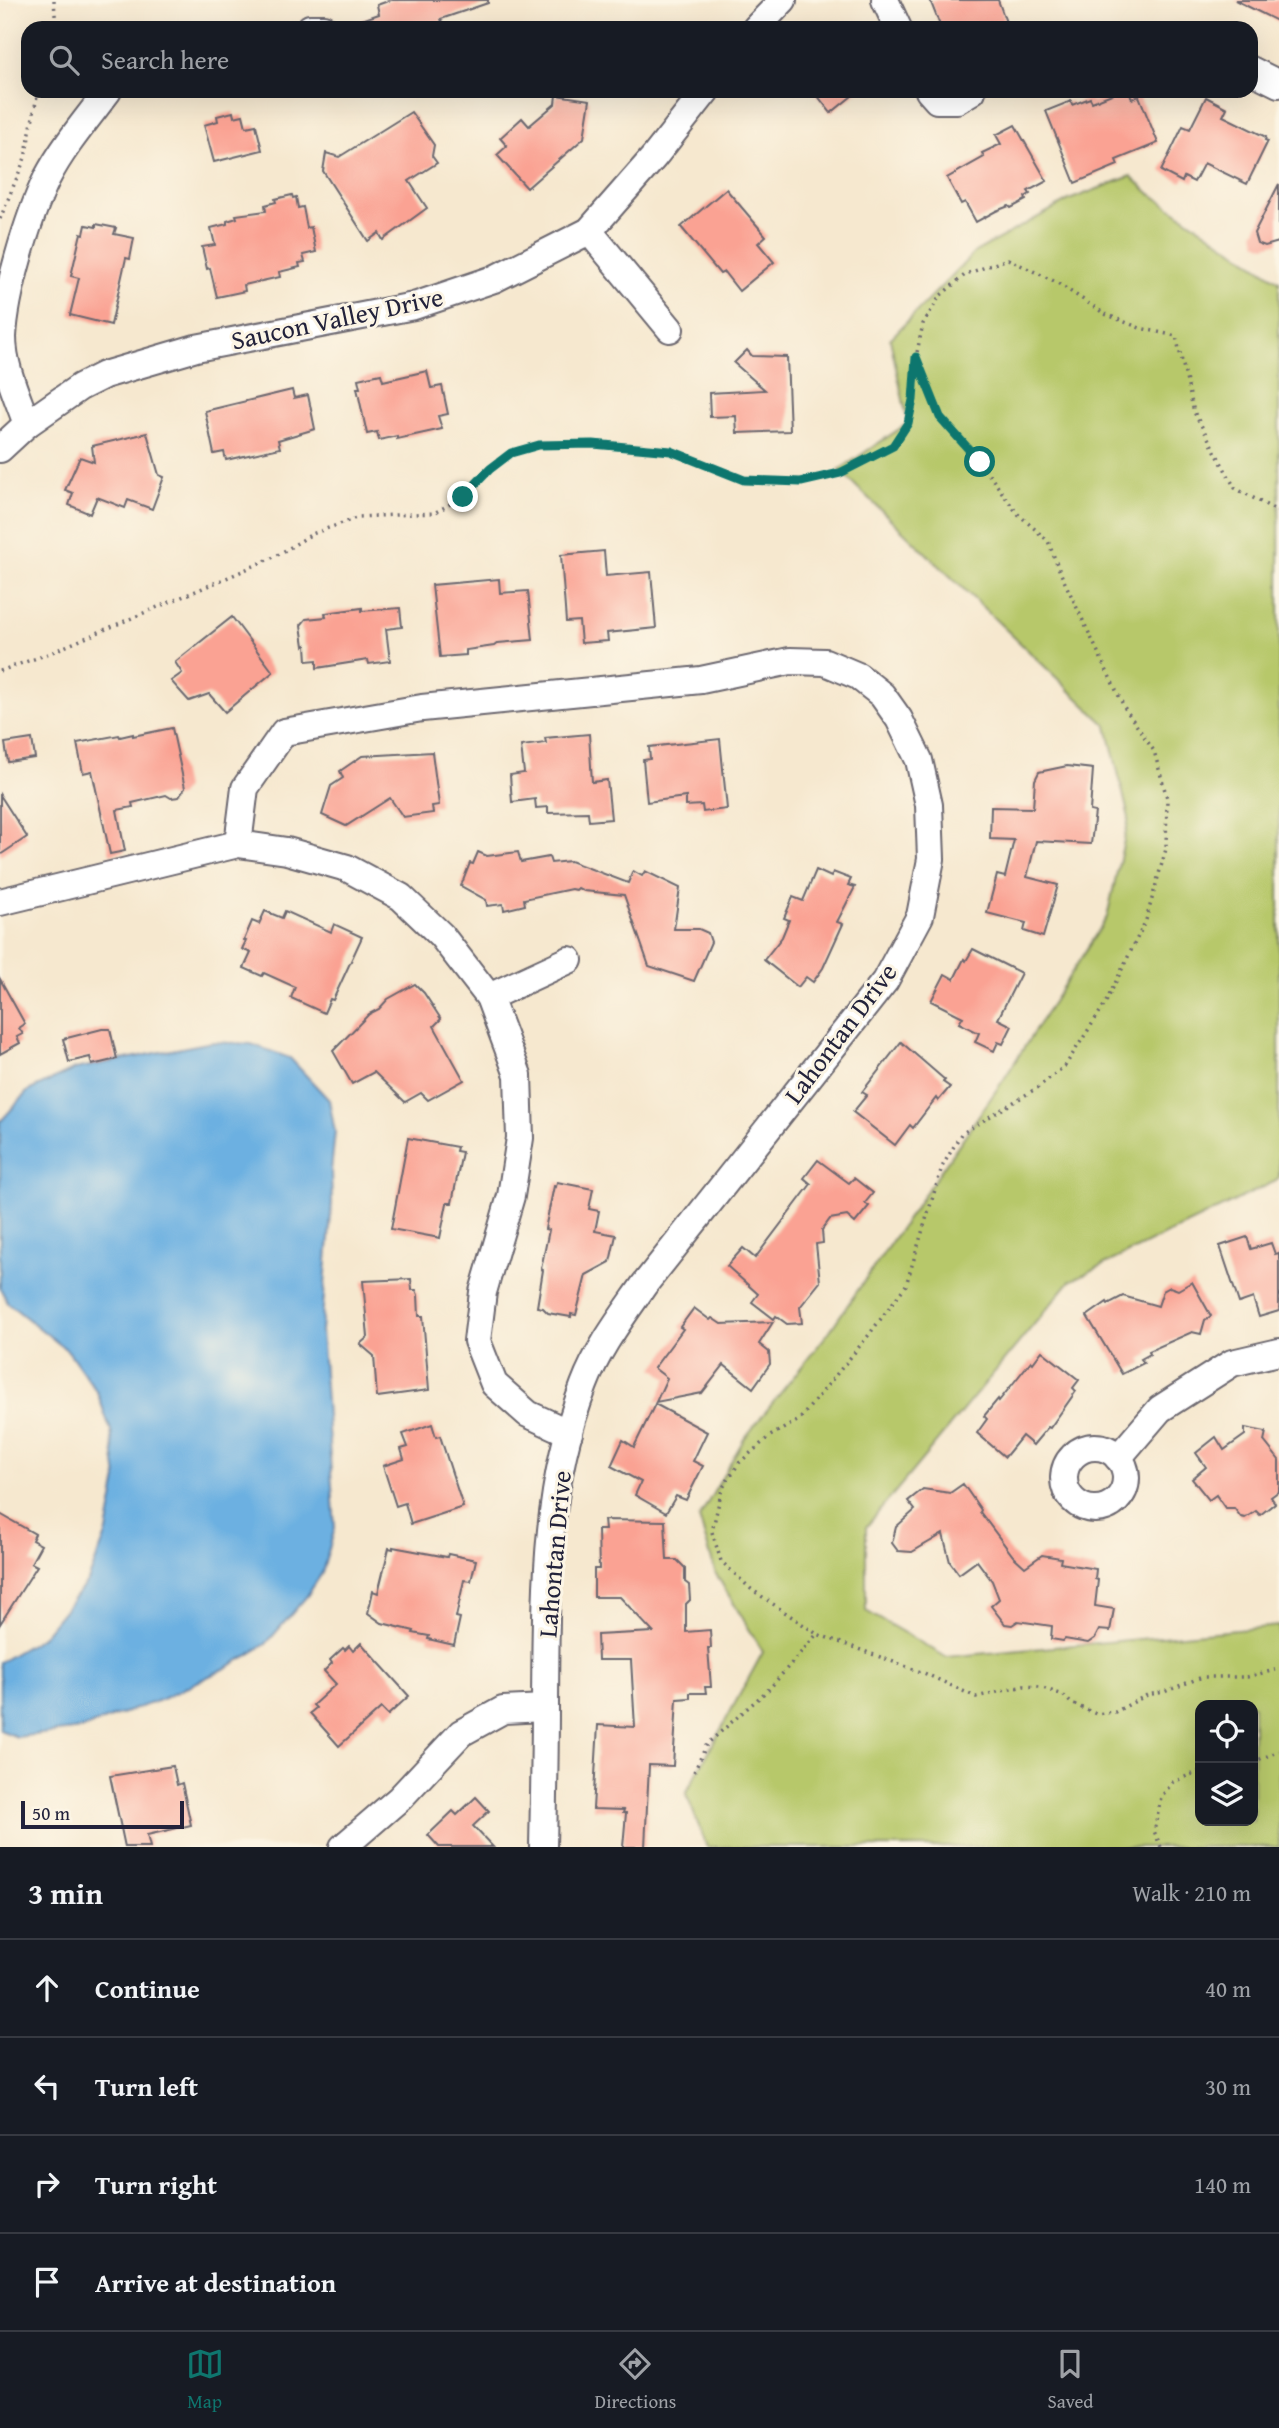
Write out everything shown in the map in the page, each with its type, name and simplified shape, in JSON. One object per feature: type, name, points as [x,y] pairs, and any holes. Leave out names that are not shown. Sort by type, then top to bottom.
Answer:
[{"type":"street","points":[[764,21],[783,0]]},
{"type":"street","points":[[885,0],[895,21]]},
{"type":"street","points":[[1258,74],[1279,84]]},
{"type":"street","points":[[27,424],[7,371],[3,338],[14,278],[23,241],[47,178],[103,98]]},
{"type":"street","name":"Saucon Valley Drive","points":[[0,449],[27,424],[80,387],[104,375],[196,348],[414,306],[494,279],[589,231],[654,157],[700,98]]},
{"type":"street","points":[[935,98],[960,98]]},
{"type":"street","points":[[589,231],[670,329]]},
{"type":"street","name":"Lahontan Drive","points":[[238,844],[245,788],[284,732],[422,708],[701,680],[790,661],[825,662],[858,676],[882,695],[899,719],[919,760],[929,805],[931,859],[920,916],[885,981],[653,1274],[612,1330],[585,1383],[554,1494],[545,1587],[543,1847]]},
{"type":"street","points":[[0,902],[238,844],[287,851],[347,868],[401,897],[441,934],[489,997],[518,1075],[520,1138],[511,1196],[483,1292],[477,1341],[494,1384],[528,1414],[569,1433]]},
{"type":"street","points":[[489,997],[569,960]]},
{"type":"street","points":[[1118,1458],[1160,1409],[1232,1363],[1279,1352]]},
{"type":"street","points":[[343,1847],[400,1798],[461,1733],[503,1710],[545,1708]]},
{"type":"path","points":[[54,0],[56,21]]},
{"type":"path","points":[[0,219],[25,158],[37,98]]},
{"type":"path","points":[[0,671],[45,655],[231,576],[276,556],[312,534],[359,517],[434,513],[463,497],[490,469],[511,453],[539,445],[593,444],[671,451],[744,480],[801,482],[840,473],[893,446],[908,423],[923,324],[940,296],[966,274],[1008,259],[1056,282],[1105,314],[1140,328],[1176,336],[1194,412],[1235,488],[1279,512]]},
{"type":"path","points":[[916,357],[940,417],[980,462],[1017,513],[1048,541],[1124,707],[1154,751],[1167,798],[1166,849],[1146,920],[1105,1004],[1065,1066],[1037,1088],[961,1134],[942,1167],[906,1284],[868,1336],[799,1420],[770,1436],[739,1463],[722,1489],[712,1532],[721,1561],[751,1589],[817,1634],[924,1672],[976,1696],[1024,1686],[1040,1688],[1063,1695],[1071,1703],[1096,1714],[1115,1712],[1147,1695],[1164,1692],[1202,1677],[1247,1677],[1279,1669]]},
{"type":"path","points":[[694,1772],[707,1744],[769,1689],[817,1634]]},
{"type":"path","points":[[1258,1760],[1279,1751]]},
{"type":"path","points":[[1161,1847],[1154,1831],[1161,1797],[1173,1782],[1195,1773]]},
{"type":"green space","points":[[1131,176],[1149,193],[1279,281],[1279,1177],[1276,1181],[1070,1281],[866,1527],[866,1611],[946,1657],[1279,1626],[1279,1847],[707,1847],[686,1793],[763,1652],[716,1574],[699,1518],[744,1439],[829,1332],[1004,1079],[1107,917],[1129,818],[1107,726],[839,470],[908,423],[890,339],[975,252],[1069,200]]},
{"type":"water","points":[[212,1042],[251,1044],[290,1058],[329,1100],[335,1132],[321,1331],[335,1528],[322,1573],[307,1596],[266,1644],[230,1666],[162,1699],[81,1729],[17,1737],[0,1730],[0,1662],[42,1637],[88,1581],[107,1532],[117,1478],[111,1431],[97,1392],[68,1351],[8,1303],[0,1288],[0,1122],[28,1091],[75,1069]]},
{"type":"building","points":[[391,0],[488,0],[488,3],[441,19],[442,21],[359,21],[379,14],[377,5]]},
{"type":"building","points":[[930,0],[998,0],[1006,21],[938,21]]},
{"type":"building","points":[[1235,0],[1279,0],[1279,22]]},
{"type":"building","points":[[556,98],[590,100],[584,138],[527,188],[497,155],[507,146],[500,138],[522,118],[529,126],[555,104]]},
{"type":"building","points":[[819,98],[849,98],[831,113]]},
{"type":"building","points":[[1090,98],[1092,102],[1102,98],[1140,98],[1158,143],[1116,160],[1118,165],[1075,183],[1046,111],[1071,101],[1072,105]]},
{"type":"building","points":[[1208,98],[1227,108],[1223,116],[1266,137],[1265,140],[1268,141],[1247,184],[1204,163],[1194,182],[1184,177],[1182,182],[1161,171],[1183,126],[1190,129]]},
{"type":"building","points":[[233,112],[234,117],[243,115],[246,127],[256,125],[262,150],[214,162],[204,125],[218,121],[217,116]]},
{"type":"building","points":[[411,112],[434,145],[432,156],[437,163],[409,181],[427,208],[383,240],[379,233],[368,241],[323,171],[326,153],[339,157]]},
{"type":"building","points":[[1015,125],[1047,181],[1028,191],[1030,194],[1025,197],[1026,200],[976,222],[965,202],[961,204],[947,178],[984,157],[982,153],[1001,144],[996,135]]},
{"type":"building","points":[[1279,184],[1279,242],[1265,246],[1257,243],[1254,233]]},
{"type":"building","points":[[726,189],[766,236],[758,243],[774,262],[739,291],[724,272],[720,274],[681,227]]},
{"type":"building","points":[[292,195],[293,198],[296,197],[298,208],[303,207],[307,228],[311,227],[316,252],[303,255],[305,262],[299,263],[300,267],[279,272],[280,277],[244,285],[245,291],[217,297],[202,247],[215,245],[211,228],[227,224],[227,221],[237,218],[236,215],[266,211],[265,205],[276,202],[275,199]]},
{"type":"building","points":[[96,224],[116,228],[114,234],[134,238],[130,259],[126,258],[111,325],[70,315],[79,278],[71,276],[81,233],[84,234],[86,225],[96,227]]},
{"type":"building","points":[[747,350],[752,356],[787,357],[790,431],[737,433],[736,416],[710,417],[709,393],[765,390],[734,363]]},
{"type":"building","points":[[427,371],[431,388],[442,386],[448,414],[438,416],[442,429],[397,439],[397,436],[379,440],[377,432],[367,434],[357,388],[360,388],[358,379],[381,374],[383,381]]},
{"type":"building","points":[[292,390],[294,398],[308,395],[315,429],[278,440],[280,448],[226,460],[224,452],[214,454],[205,411]]},
{"type":"building","points":[[147,433],[159,475],[164,477],[152,509],[128,500],[125,508],[97,497],[90,514],[69,505],[73,493],[65,490],[80,457],[94,462],[92,446]]},
{"type":"building","points":[[604,551],[606,576],[651,572],[656,628],[607,633],[608,641],[581,643],[579,621],[566,622],[561,555]]},
{"type":"building","points":[[499,579],[500,593],[528,591],[533,640],[498,643],[466,650],[466,655],[440,657],[432,585]]},
{"type":"building","points":[[362,608],[362,611],[400,608],[402,627],[386,629],[390,661],[369,664],[368,660],[317,668],[317,660],[307,661],[301,625],[306,619],[326,617],[325,613]]},
{"type":"building","points":[[232,617],[273,672],[225,712],[209,694],[189,701],[171,681],[182,673],[175,662]]},
{"type":"building","points":[[172,728],[185,788],[179,797],[171,798],[166,795],[132,803],[133,807],[117,810],[125,851],[110,854],[92,771],[83,773],[77,743]]},
{"type":"building","points":[[589,734],[592,782],[607,780],[611,819],[589,821],[588,812],[548,813],[548,807],[536,808],[535,799],[512,802],[510,775],[524,773],[521,746],[546,743],[545,738]]},
{"type":"building","points":[[32,739],[35,758],[8,762],[5,743]]},
{"type":"building","points":[[720,739],[727,809],[703,812],[702,805],[686,806],[686,797],[647,802],[643,760],[650,759],[649,747]]},
{"type":"building","points":[[432,752],[439,805],[432,806],[433,813],[403,817],[390,798],[346,826],[322,815],[331,786],[343,778],[340,771],[362,756]]},
{"type":"building","points":[[1067,766],[1093,769],[1090,811],[1095,812],[1091,844],[1036,841],[1027,877],[1058,885],[1043,937],[1024,931],[1026,923],[987,913],[997,875],[1005,877],[1014,840],[990,839],[991,807],[1033,808],[1035,780],[1039,772]]},
{"type":"building","points":[[0,795],[27,837],[0,855]]},
{"type":"building","points":[[478,852],[487,856],[518,852],[521,862],[549,857],[551,863],[570,861],[628,883],[633,871],[642,876],[645,871],[680,888],[674,929],[699,929],[708,933],[711,942],[694,981],[649,966],[624,895],[578,888],[524,899],[525,905],[504,910],[503,904],[487,906],[486,900],[461,886],[470,863],[473,864]]},
{"type":"building","points":[[816,870],[831,877],[833,872],[851,879],[848,885],[855,887],[837,922],[843,924],[823,968],[813,982],[806,977],[798,987],[764,960],[782,937],[789,920],[784,918],[793,897],[803,901]]},
{"type":"building","points":[[265,911],[282,918],[285,911],[331,932],[334,924],[362,937],[333,1000],[330,999],[324,1013],[291,998],[295,987],[264,973],[262,976],[244,968],[251,953],[242,949],[246,941],[244,940],[252,921],[259,924]]},
{"type":"building","points":[[973,949],[1021,973],[998,1019],[1012,1026],[1003,1044],[998,1042],[994,1051],[975,1042],[979,1033],[959,1023],[963,1017],[931,1001],[945,974],[954,979],[964,959],[966,961]]},
{"type":"building","points":[[0,979],[25,1024],[19,1028],[23,1034],[17,1037],[20,1043],[0,1054]]},
{"type":"building","points":[[415,984],[441,1019],[434,1026],[464,1080],[428,1100],[421,1093],[405,1102],[374,1072],[352,1084],[333,1051],[369,1014],[379,1009],[388,999]]},
{"type":"building","points":[[110,1029],[117,1059],[92,1065],[90,1057],[69,1062],[63,1039]]},
{"type":"building","points":[[901,1042],[950,1087],[938,1101],[936,1098],[913,1128],[910,1125],[895,1145],[853,1112],[867,1095],[862,1092]]},
{"type":"building","points":[[408,1138],[457,1147],[456,1151],[462,1152],[452,1203],[447,1203],[440,1238],[391,1229]]},
{"type":"building","points":[[818,1160],[849,1183],[854,1178],[873,1193],[865,1203],[869,1206],[855,1223],[847,1216],[830,1219],[822,1230],[823,1243],[816,1244],[820,1282],[800,1307],[802,1323],[787,1324],[776,1316],[774,1319],[752,1302],[758,1294],[727,1266],[743,1248],[755,1258],[811,1184],[804,1178]]},
{"type":"building","points":[[557,1182],[593,1189],[589,1209],[599,1211],[595,1231],[616,1235],[610,1262],[586,1275],[576,1315],[571,1314],[571,1317],[548,1313],[537,1307],[549,1230],[545,1229]]},
{"type":"building","points":[[1247,1237],[1251,1249],[1271,1243],[1275,1254],[1279,1253],[1279,1311],[1259,1317],[1253,1298],[1239,1303],[1220,1246]]},
{"type":"building","points":[[411,1279],[412,1290],[416,1290],[418,1295],[419,1316],[423,1316],[429,1390],[377,1397],[374,1356],[360,1344],[368,1337],[363,1281]]},
{"type":"building","points":[[1192,1282],[1211,1316],[1205,1320],[1201,1334],[1192,1332],[1149,1351],[1150,1354],[1141,1359],[1144,1363],[1122,1374],[1087,1316],[1107,1302],[1108,1304],[1123,1296],[1158,1306],[1163,1291],[1170,1287],[1178,1290]]},
{"type":"building","points":[[694,1308],[710,1320],[712,1318],[721,1324],[773,1322],[759,1344],[769,1352],[770,1364],[753,1388],[724,1365],[702,1393],[656,1402],[667,1378],[654,1368],[683,1329],[680,1327]]},
{"type":"building","points":[[1042,1351],[1079,1380],[1073,1388],[1076,1391],[1050,1428],[1048,1427],[1033,1445],[1022,1436],[1005,1457],[977,1433],[987,1419],[984,1416]]},
{"type":"building","points":[[655,1404],[707,1432],[693,1461],[703,1466],[686,1500],[676,1496],[666,1513],[635,1495],[641,1482],[611,1466],[623,1440],[634,1447]]},
{"type":"building","points":[[432,1424],[436,1437],[440,1436],[463,1507],[411,1524],[405,1503],[396,1506],[383,1466],[404,1459],[401,1449],[408,1447],[403,1434]]},
{"type":"building","points":[[1245,1428],[1266,1432],[1264,1441],[1279,1460],[1279,1491],[1271,1497],[1275,1503],[1260,1515],[1256,1511],[1245,1518],[1234,1508],[1225,1508],[1216,1495],[1209,1500],[1192,1479],[1206,1467],[1196,1453],[1216,1437],[1224,1450],[1245,1435]]},
{"type":"building","points":[[963,1484],[980,1512],[1013,1556],[1025,1567],[1042,1555],[1061,1558],[1060,1563],[1096,1569],[1095,1579],[1098,1580],[1095,1606],[1114,1609],[1110,1631],[1099,1630],[1095,1638],[1088,1643],[1051,1639],[1052,1626],[1018,1621],[1012,1625],[1005,1624],[991,1606],[999,1599],[992,1581],[977,1561],[959,1574],[950,1562],[943,1534],[912,1552],[898,1551],[892,1543],[896,1527],[915,1510],[908,1501],[923,1489],[950,1493]]},
{"type":"building","points":[[0,1514],[35,1534],[32,1540],[41,1545],[31,1563],[37,1566],[0,1624]]},
{"type":"building","points":[[604,1520],[665,1521],[667,1560],[677,1560],[685,1568],[685,1582],[689,1585],[686,1632],[710,1630],[711,1648],[708,1648],[711,1687],[705,1687],[706,1693],[690,1693],[690,1698],[677,1699],[673,1766],[649,1765],[645,1847],[623,1847],[624,1810],[593,1809],[598,1725],[635,1727],[631,1660],[598,1660],[597,1635],[653,1632],[620,1597],[594,1597],[594,1569],[599,1569],[598,1530],[605,1530]]},
{"type":"building","points":[[389,1548],[476,1560],[471,1581],[464,1580],[456,1617],[460,1618],[454,1645],[382,1623],[368,1613],[373,1591],[378,1593]]},
{"type":"building","points":[[361,1643],[409,1696],[388,1715],[381,1708],[339,1746],[310,1713],[316,1708],[313,1705],[336,1684],[324,1671],[332,1663],[330,1660],[343,1648],[345,1650],[349,1646],[353,1651]]},
{"type":"building","points":[[173,1766],[177,1785],[182,1783],[191,1825],[147,1835],[150,1847],[125,1847],[110,1776]]},
{"type":"building","points":[[476,1797],[489,1811],[473,1826],[493,1847],[439,1847],[428,1835],[453,1811],[457,1815]]},
{"type":"route","points":[[463,497],[490,469],[511,453],[539,445],[593,444],[671,451],[744,480],[776,483],[801,482],[840,473],[893,446],[908,423],[913,400],[916,357],[940,417],[980,462]]}]
